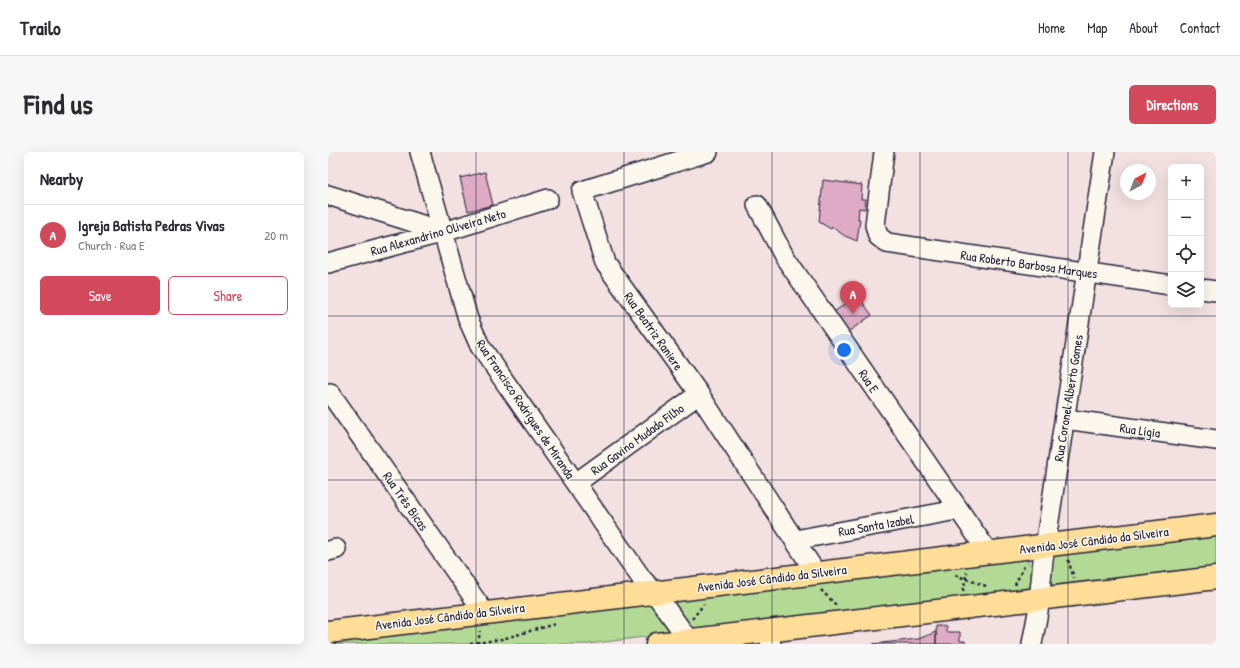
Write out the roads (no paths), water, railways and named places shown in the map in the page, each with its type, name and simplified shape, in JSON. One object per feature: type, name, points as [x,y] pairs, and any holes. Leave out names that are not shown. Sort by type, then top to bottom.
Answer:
[{"type":"main road","name":"Avenida José Cândido da Silveira","points":[[328,632],[654,592],[822,584],[982,553],[1045,552],[1216,526]]},
{"type":"main road","points":[[657,644],[683,633],[769,637],[961,608],[1216,578]]},
{"type":"street","name":"Rua Francisco Rodrigues de Miranda","points":[[420,152],[468,319],[480,346],[642,579],[654,592],[683,633]]},
{"type":"street","name":"Rua Beatriz Raniere","points":[[708,152],[582,191],[605,263],[699,394],[795,540],[822,584]]},
{"type":"street","name":"Rua Roberto Barbosa Marques","points":[[884,152],[875,225],[878,236],[886,243],[1168,285]]},
{"type":"street","name":"Rua Coronel Alberto Gomes","points":[[1032,644],[1105,152]]},
{"type":"street","points":[[328,195],[444,232]]},
{"type":"street","name":"Rua Alexandrino Oliveira Neto","points":[[328,263],[444,232],[548,199]]},
{"type":"street","name":"Rua E","points":[[757,205],[784,256],[957,510],[982,553]]},
{"type":"street","points":[[1204,289],[1216,291]]},
{"type":"street","name":"Rua Três Bicas","points":[[328,394],[330,393],[484,612]]},
{"type":"street","name":"Rua Gavino Mudado Filho","points":[[576,483],[699,394]]},
{"type":"street","name":"Rua Lígia","points":[[1065,419],[1216,440]]},
{"type":"street","name":"Rua Santa Izabel","points":[[795,540],[957,510]]},
{"type":"place","name":"Igreja Batista Pedras Vivas","points":[[853,314]]}]
